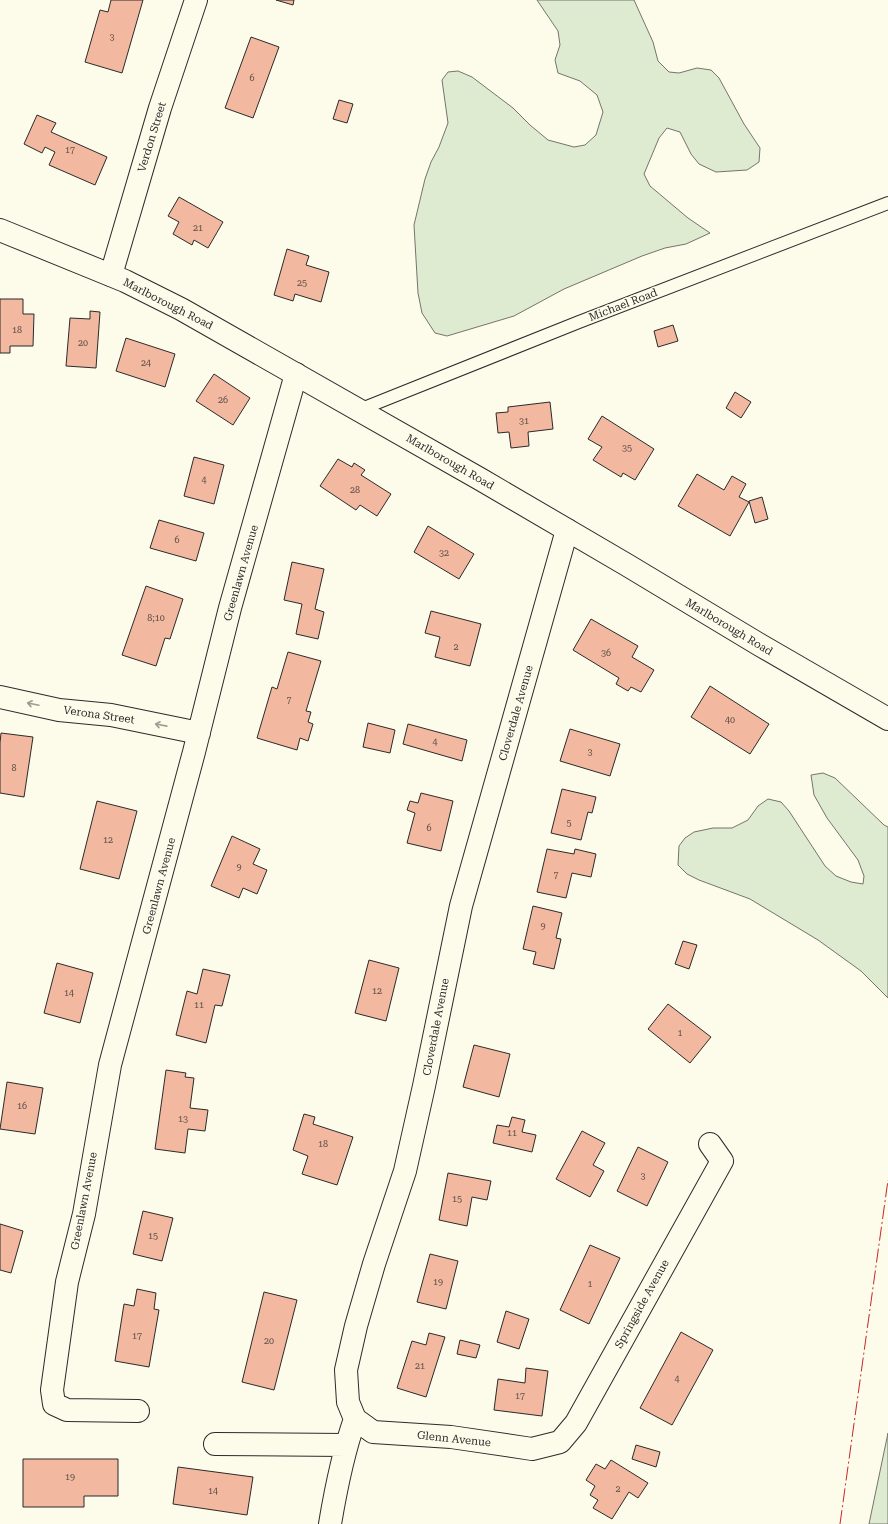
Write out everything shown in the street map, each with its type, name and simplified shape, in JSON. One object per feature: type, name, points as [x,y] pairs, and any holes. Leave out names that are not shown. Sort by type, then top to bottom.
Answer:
[{"type":"street","name":"Verdon Street","points":[[111,275],[160,108],[196,0]]},
{"type":"street","name":"Marlborough Road","points":[[0,230],[111,275],[181,309],[567,530],[760,645],[888,718]]},
{"type":"street","name":"Greenlawn Avenue","points":[[138,1411],[67,1410],[54,1404],[52,1390],[67,1282],[84,1214],[110,1065],[199,733],[230,608],[296,374]]},
{"type":"street","name":"Cloverdale Avenue","points":[[355,1419],[348,1402],[346,1370],[356,1326],[374,1264],[405,1171],[461,906],[567,530]]},
{"type":"street","name":"Verona Street","points":[[0,697],[59,710],[111,715],[199,733]]},
{"type":"street","name":"Springside Avenue","points":[[557,1442],[560,1442],[576,1423],[716,1153]]},
{"type":"street","name":"Glenn Avenue","points":[[355,1419],[373,1432],[451,1437],[532,1449],[557,1442]]},
{"type":"street","points":[[330,1524],[336,1486],[346,1446],[355,1419]]},
{"type":"street","points":[[215,1444],[346,1446]]},
{"type":"lane","name":"Michael Road","points":[[359,410],[579,322],[888,203]]},
{"type":"green space","points":[[537,0],[634,0],[653,42],[658,61],[669,72],[679,73],[697,68],[711,70],[719,78],[744,124],[760,148],[759,162],[747,170],[716,172],[699,164],[691,154],[680,132],[667,128],[659,138],[644,174],[650,186],[688,218],[710,233],[686,244],[665,248],[642,256],[564,289],[514,316],[447,336],[435,333],[422,313],[418,293],[414,225],[425,179],[448,123],[442,80],[448,72],[458,71],[472,77],[513,108],[548,140],[574,147],[585,145],[596,135],[603,112],[597,95],[580,81],[558,73],[555,60],[560,45],[558,31]]},
{"type":"green space","points":[[823,773],[835,778],[884,825],[888,827],[888,998],[861,971],[818,940],[750,899],[699,880],[687,874],[678,865],[679,846],[685,838],[694,832],[713,828],[732,828],[748,820],[758,806],[768,799],[781,802],[789,811],[825,866],[836,876],[851,882],[863,884],[864,876],[858,860],[827,818],[814,795],[811,775]]},
{"type":"green space","points":[[888,1433],[888,1524],[869,1524]]},
{"type":"building","points":[[111,0],[143,0],[122,73],[85,62],[100,10],[108,12]]},
{"type":"building","points":[[276,0],[294,0],[293,5]]},
{"type":"building","points":[[251,37],[279,47],[253,118],[225,108]]},
{"type":"building","points":[[339,100],[353,104],[347,123],[333,119]]},
{"type":"building","points":[[37,115],[56,123],[51,132],[107,157],[95,185],[49,165],[55,152],[45,147],[42,153],[24,144]]},
{"type":"building","points":[[179,197],[223,222],[208,248],[194,240],[192,245],[173,234],[179,222],[168,216]]},
{"type":"building","points":[[287,249],[309,256],[306,265],[329,272],[321,302],[295,294],[293,301],[274,295]]},
{"type":"building","points":[[0,299],[23,299],[23,314],[34,314],[33,346],[10,346],[10,353],[0,353]]},
{"type":"building","points":[[90,311],[100,312],[96,368],[66,366],[70,318],[90,319]]},
{"type":"building","points":[[673,325],[678,341],[658,347],[654,331]]},
{"type":"building","points":[[126,338],[175,354],[165,387],[116,371]]},
{"type":"building","points":[[214,374],[250,398],[233,425],[196,401]]},
{"type":"building","points":[[735,392],[751,402],[741,418],[726,408]]},
{"type":"building","points":[[550,402],[553,429],[528,432],[529,446],[511,448],[509,432],[498,433],[496,413],[508,412],[508,407]]},
{"type":"building","points":[[602,416],[654,449],[635,480],[623,473],[621,477],[593,460],[602,447],[588,439]]},
{"type":"building","points":[[194,457],[224,465],[214,504],[184,496]]},
{"type":"building","points":[[338,459],[352,467],[354,463],[365,470],[361,475],[391,494],[377,516],[360,505],[356,510],[320,486]]},
{"type":"building","points":[[697,474],[724,490],[732,476],[746,484],[739,497],[749,502],[730,536],[678,506]]},
{"type":"building","points":[[762,497],[768,519],[755,523],[749,501]]},
{"type":"building","points":[[159,520],[204,533],[196,561],[150,548]]},
{"type":"building","points":[[428,526],[474,554],[459,579],[414,552]]},
{"type":"building","points":[[292,562],[324,569],[315,609],[324,612],[318,639],[296,634],[302,604],[284,600]]},
{"type":"building","points":[[146,586],[183,599],[170,639],[165,638],[156,666],[122,655]]},
{"type":"building","points":[[431,611],[481,624],[470,666],[435,657],[440,637],[425,633]]},
{"type":"building","points":[[591,619],[638,646],[632,657],[654,670],[641,692],[631,687],[628,691],[616,684],[619,678],[573,650]]},
{"type":"building","points":[[288,652],[321,661],[306,711],[311,712],[308,722],[313,724],[308,741],[300,738],[297,750],[257,738],[272,687],[277,689]]},
{"type":"building","points":[[710,686],[769,724],[750,754],[691,717]]},
{"type":"building","points":[[368,723],[395,730],[390,753],[363,747]]},
{"type":"building","points":[[408,724],[467,740],[462,761],[403,744]]},
{"type":"building","points":[[570,729],[620,744],[610,776],[560,761]]},
{"type":"building","points":[[1,733],[33,737],[24,797],[0,793]]},
{"type":"building","points":[[562,789],[596,797],[592,813],[588,812],[581,840],[551,833]]},
{"type":"building","points":[[421,793],[453,801],[441,851],[407,843],[415,813],[407,810],[410,801],[418,803]]},
{"type":"building","points":[[97,801],[137,811],[119,879],[80,869]]},
{"type":"building","points":[[232,836],[260,849],[253,864],[267,870],[257,894],[243,888],[239,898],[211,886]]},
{"type":"building","points":[[547,849],[574,854],[575,849],[596,854],[591,877],[572,873],[566,898],[537,892]]},
{"type":"building","points":[[533,906],[562,913],[556,938],[561,939],[554,969],[533,964],[536,952],[523,949]]},
{"type":"building","points":[[683,941],[697,945],[689,969],[675,964]]},
{"type":"building","points":[[369,960],[399,968],[386,1021],[355,1013]]},
{"type":"building","points":[[57,963],[93,973],[80,1023],[44,1013]]},
{"type":"building","points":[[203,969],[230,975],[222,1006],[215,1005],[206,1043],[176,1035],[187,991],[197,994]]},
{"type":"building","points":[[668,1004],[711,1037],[690,1063],[648,1029]]},
{"type":"building","points":[[474,1045],[510,1054],[499,1097],[463,1087]]},
{"type":"building","points":[[166,1070],[186,1073],[185,1077],[194,1078],[190,1108],[208,1110],[205,1131],[188,1129],[185,1153],[155,1149]]},
{"type":"building","points":[[7,1082],[43,1088],[35,1134],[0,1129]]},
{"type":"building","points":[[304,1114],[315,1117],[313,1124],[353,1137],[337,1185],[302,1174],[308,1156],[293,1150]]},
{"type":"building","points":[[512,1117],[525,1120],[522,1132],[536,1135],[532,1152],[493,1143],[497,1125],[509,1127]]},
{"type":"building","points":[[582,1131],[605,1143],[593,1165],[604,1171],[590,1197],[556,1179]]},
{"type":"building","points":[[638,1147],[668,1162],[647,1206],[617,1191]]},
{"type":"building","points":[[448,1173],[491,1181],[487,1200],[472,1197],[467,1226],[439,1220]]},
{"type":"building","points":[[143,1211],[173,1218],[162,1261],[133,1254]]},
{"type":"building","points":[[0,1224],[23,1231],[11,1273],[0,1270]]},
{"type":"building","points":[[590,1245],[620,1258],[589,1324],[560,1310]]},
{"type":"building","points":[[430,1254],[458,1261],[446,1309],[417,1302]]},
{"type":"building","points":[[137,1289],[156,1293],[154,1309],[159,1310],[149,1367],[115,1361],[124,1304],[134,1306]]},
{"type":"building","points":[[264,1292],[297,1300],[274,1390],[242,1382]]},
{"type":"building","points":[[506,1311],[529,1319],[519,1349],[497,1342]]},
{"type":"building","points":[[681,1332],[713,1350],[672,1425],[640,1408]]},
{"type":"building","points":[[429,1333],[445,1337],[426,1397],[397,1388],[412,1341],[426,1345]]},
{"type":"building","points":[[460,1340],[480,1345],[476,1358],[457,1354]]},
{"type":"building","points":[[526,1368],[548,1371],[542,1416],[494,1410],[498,1379],[525,1383]]},
{"type":"building","points":[[636,1445],[660,1452],[656,1467],[632,1459]]},
{"type":"building","points":[[23,1459],[118,1459],[118,1496],[84,1496],[84,1507],[23,1507]]},
{"type":"building","points":[[611,1460],[648,1483],[638,1498],[629,1492],[612,1519],[593,1508],[598,1500],[590,1495],[595,1486],[586,1480],[596,1464],[605,1469]]},
{"type":"building","points":[[178,1467],[253,1477],[247,1515],[173,1504]]},
{"type":"power","points":[[840,1524],[888,1180]]}]
